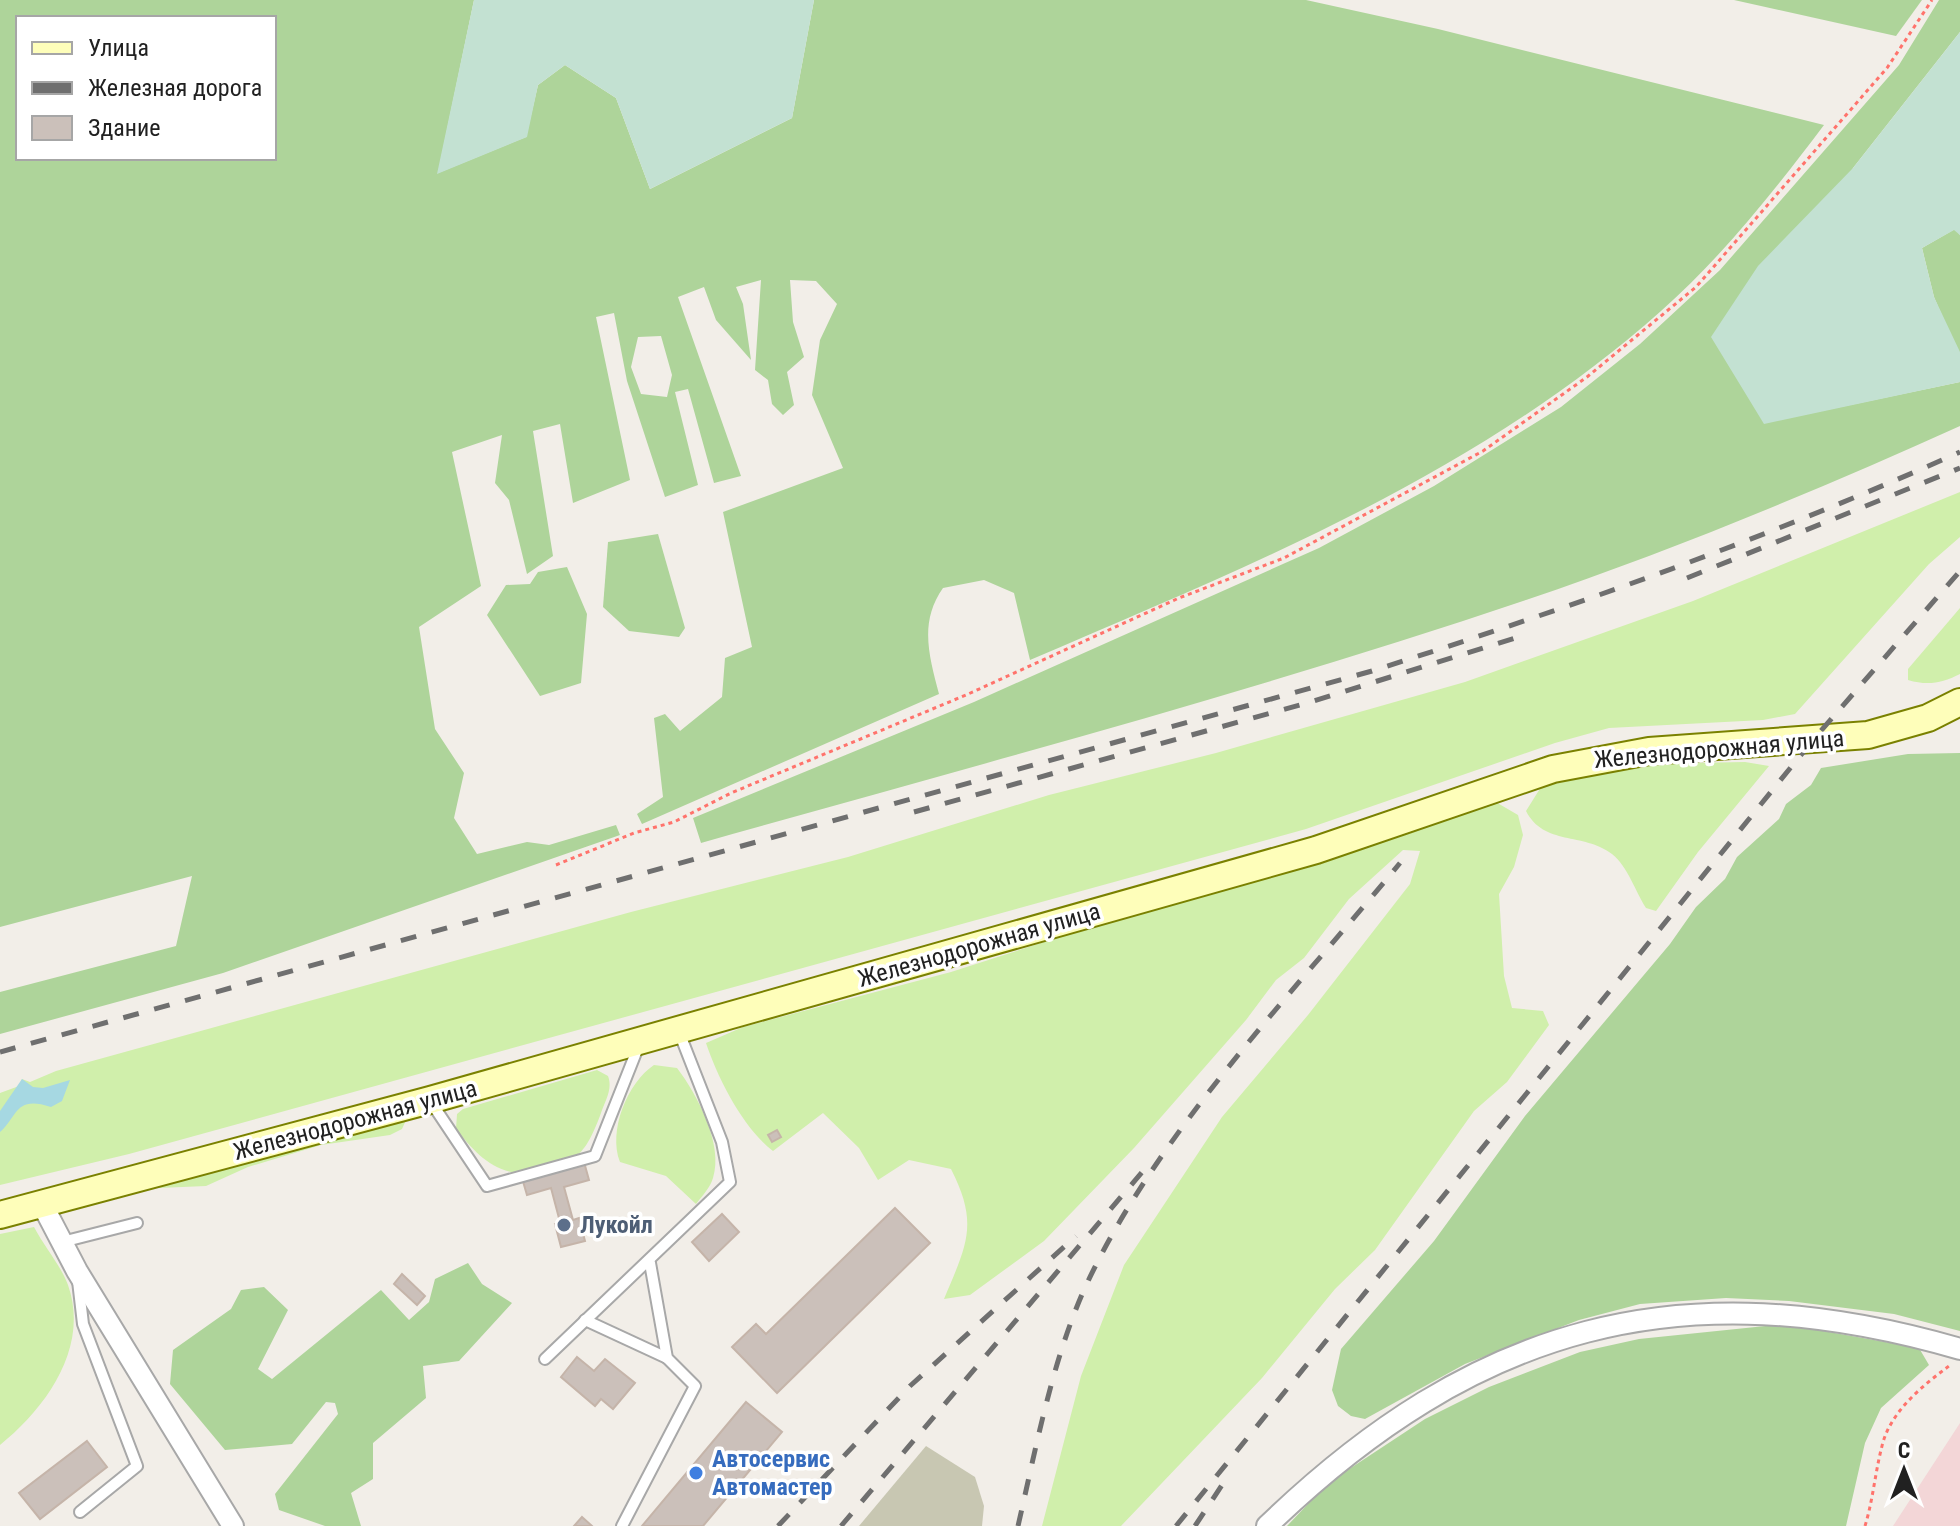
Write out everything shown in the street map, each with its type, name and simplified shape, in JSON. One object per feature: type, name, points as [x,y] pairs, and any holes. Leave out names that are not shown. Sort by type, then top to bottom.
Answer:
[{"type":"main road","name":"Железнодорожная улица","points":[[0,1215],[430,1100],[1316,850],[1553,769],[1649,751],[1868,735],[1928,718],[1960,702]]},
{"type":"street","points":[[42,1204],[77,1271],[233,1526]]},
{"type":"street","points":[[1267,1526],[1364,1442],[1438,1391],[1512,1356],[1589,1331],[1673,1316],[1769,1314],[1873,1327],[1959,1355]]},
{"type":"lane","points":[[545,1359],[650,1263],[730,1182],[722,1142],[678,1030]]},
{"type":"lane","points":[[430,1100],[487,1186],[595,1156],[642,1040]]},
{"type":"lane","points":[[62,1242],[137,1223]]},
{"type":"lane","points":[[650,1263],[667,1358]]},
{"type":"lane","points":[[77,1271],[83,1324],[137,1466],[80,1512]]},
{"type":"lane","points":[[585,1320],[667,1358],[695,1386],[622,1526]]},
{"type":"path","points":[[556,865],[634,833],[674,822],[731,793],[966,695],[1179,598],[1284,558],[1483,451],[1587,377],[1696,287],[1887,68],[1932,0]]},
{"type":"path","points":[[1865,1526],[1882,1444],[1892,1424],[1912,1396],[1959,1355]]},
{"type":"shaded area","points":[[474,0],[814,0],[792,118],[650,189],[616,98],[565,65],[538,85],[527,137],[437,174]]},
{"type":"shaded area","points":[[1960,32],[1960,235],[1954,230],[1922,248],[1934,297],[1960,352],[1960,382],[1764,424],[1711,337],[1758,266],[1853,168]]},
{"type":"shaded area","points":[[1960,1423],[1960,1526],[1893,1526]]},
{"type":"shaded area","points":[[926,1446],[975,1477],[984,1506],[982,1526],[859,1526]]},
{"type":"green space","points":[[0,0],[474,0],[438,173],[526,137],[538,85],[565,65],[616,98],[650,189],[792,118],[814,0],[1306,0],[1438,29],[1824,125],[1727,245],[1661,311],[1590,369],[1516,422],[1439,468],[1279,550],[1030,660],[1014,593],[984,580],[943,588],[931,614],[928,640],[939,694],[642,824],[637,814],[663,797],[654,718],[665,714],[680,731],[722,697],[725,658],[752,647],[723,512],[843,468],[812,395],[820,340],[837,304],[816,281],[790,280],[793,322],[804,357],[787,372],[794,405],[783,415],[772,404],[768,380],[755,370],[761,280],[736,287],[743,304],[751,360],[716,320],[704,287],[678,297],[741,476],[714,483],[688,389],[675,392],[698,485],[665,497],[627,381],[614,313],[596,317],[630,480],[573,503],[560,424],[533,431],[553,556],[527,574],[509,500],[495,483],[502,435],[452,452],[481,586],[419,627],[435,729],[464,773],[454,818],[477,854],[527,842],[549,845],[616,825],[620,835],[223,973],[0,1034],[0,992],[176,946],[192,876],[0,927]],"holes":[[[661,336],[672,375],[667,397],[641,394],[631,367],[638,337]]]},
{"type":"green space","points":[[1734,0],[1922,0],[1896,36]]},
{"type":"green space","points":[[1939,0],[1960,0],[1960,32],[1853,168],[1764,423],[1960,382],[1960,426],[1636,561],[1424,634],[1218,697],[701,843],[693,818],[974,702],[1319,548],[1434,486],[1561,407],[1640,344],[1720,270],[1899,65]]},
{"type":"green space","points":[[1955,229],[1960,235],[1960,358],[1934,297],[1922,248]]},
{"type":"green space","points":[[1960,492],[1960,537],[1929,564],[1795,714],[1763,720],[1609,728],[1555,743],[1306,829],[129,1154],[0,1185],[0,1093],[19,1086],[22,1079],[30,1082],[56,1071],[631,912],[848,857],[1049,795],[1216,753],[1465,682],[1693,601]]},
{"type":"green space","points":[[658,534],[685,628],[679,637],[629,631],[603,607],[608,542]]},
{"type":"green space","points":[[567,567],[587,614],[581,683],[540,696],[487,615],[506,585],[530,584],[538,572]]},
{"type":"green space","points":[[1960,608],[1960,674],[1935,683],[1908,680],[1908,669]]},
{"type":"green space","points":[[1960,753],[1960,1331],[1894,1314],[1789,1301],[1726,1298],[1640,1304],[1579,1320],[1465,1364],[1365,1419],[1351,1416],[1338,1406],[1332,1390],[1341,1349],[1434,1241],[1525,1116],[1670,944],[1696,907],[1725,879],[1737,857],[1779,819],[1786,804],[1811,785],[1821,768],[1908,754]]},
{"type":"green space","points":[[1745,762],[1769,766],[1698,852],[1656,911],[1646,908],[1627,872],[1612,854],[1601,847],[1543,829],[1526,811],[1541,787],[1639,764]]},
{"type":"green space","points":[[1494,801],[1518,815],[1523,835],[1514,867],[1499,894],[1504,976],[1512,1008],[1543,1011],[1549,1025],[1507,1082],[1474,1111],[1375,1250],[1335,1289],[1262,1378],[1121,1526],[1042,1526],[1081,1376],[1124,1265],[1222,1117],[1308,1015],[1410,884],[1420,851],[1403,850],[1349,899],[1304,958],[1276,980],[1246,1020],[1134,1148],[1044,1241],[970,1295],[944,1299],[967,1234],[965,1205],[951,1169],[909,1160],[878,1180],[859,1148],[823,1113],[773,1151],[733,1102],[706,1043],[743,1027],[951,972],[1122,917],[1315,863]]},
{"type":"green space","points":[[654,1065],[677,1068],[693,1092],[712,1136],[715,1151],[713,1178],[696,1204],[666,1176],[620,1162],[616,1136],[622,1109],[636,1083]]},
{"type":"green space","points":[[597,1070],[608,1076],[608,1095],[587,1144],[562,1163],[516,1173],[506,1171],[482,1157],[456,1129],[457,1114],[463,1109]]},
{"type":"green space","points":[[407,1118],[402,1129],[390,1135],[321,1145],[248,1167],[206,1186],[159,1188],[157,1179]]},
{"type":"green space","points":[[34,1227],[68,1285],[73,1308],[73,1331],[60,1374],[48,1394],[0,1445],[0,1234]]},
{"type":"green space","points":[[468,1263],[482,1284],[512,1303],[459,1361],[423,1366],[426,1398],[373,1443],[373,1479],[351,1493],[361,1526],[325,1526],[279,1510],[275,1494],[338,1414],[335,1403],[326,1402],[292,1444],[225,1450],[170,1384],[173,1350],[231,1309],[241,1290],[264,1287],[288,1310],[258,1369],[272,1379],[381,1290],[409,1320],[429,1302],[435,1279]]},
{"type":"green space","points":[[1784,1324],[1919,1348],[1929,1365],[1881,1408],[1865,1443],[1846,1526],[1287,1526],[1328,1483],[1425,1419],[1489,1387],[1580,1352],[1639,1339]]},
{"type":"water","points":[[22,1079],[33,1087],[43,1088],[70,1080],[62,1101],[51,1107],[24,1105],[0,1132],[0,1111]]},
{"type":"building","points":[[777,1130],[781,1137],[772,1142],[768,1135]]},
{"type":"building","points":[[584,1162],[589,1180],[564,1187],[573,1220],[579,1218],[585,1241],[561,1247],[555,1224],[560,1222],[551,1188],[527,1195],[522,1178]]},
{"type":"building","points":[[895,1208],[930,1243],[777,1393],[732,1347],[756,1324],[766,1334]]},
{"type":"building","points":[[722,1214],[739,1232],[709,1261],[692,1242]]},
{"type":"building","points":[[402,1274],[425,1296],[417,1305],[394,1284]]},
{"type":"building","points":[[577,1357],[594,1371],[605,1359],[635,1383],[613,1409],[601,1399],[595,1406],[561,1377]]},
{"type":"building","points":[[746,1402],[782,1432],[703,1526],[642,1526]]},
{"type":"building","points":[[87,1441],[107,1467],[40,1519],[19,1493]]},
{"type":"building","points":[[582,1517],[592,1526],[574,1526]]},
{"type":"railway","points":[[0,1052],[1372,671],[1669,570],[1815,514],[1960,452]]},
{"type":"railway","points":[[1687,578],[1960,468]]},
{"type":"railway","points":[[1176,1526],[1813,740],[1960,571]]},
{"type":"railway","points":[[914,812],[1307,703],[1525,635]]},
{"type":"railway","points":[[1018,1526],[1062,1349],[1083,1292],[1112,1234],[1147,1178],[1227,1068],[1400,863]]},
{"type":"railway","points":[[841,1526],[1143,1171]]},
{"type":"railway","points":[[778,1526],[910,1386],[1076,1236]]},
{"type":"railway","points":[[1195,1526],[1226,1479]]},
{"type":"place","name":"Лукойл","points":[[564,1225]]},
{"type":"place","name":"Автосервис Автомастер","points":[[696,1473]]}]
